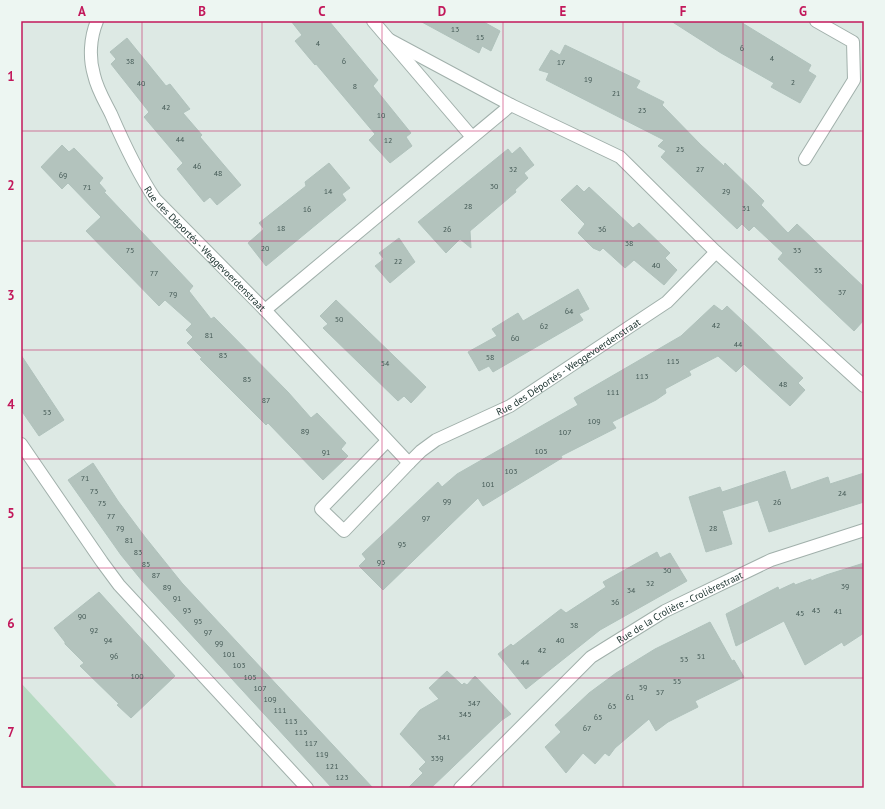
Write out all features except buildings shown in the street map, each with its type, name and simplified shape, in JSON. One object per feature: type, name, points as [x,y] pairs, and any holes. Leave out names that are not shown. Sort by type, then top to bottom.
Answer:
[{"type":"street","name":"Rue des Déportés - Weggevoerdenstraat","points":[[97,21],[93,32],[91,48],[94,76],[130,157],[141,178],[161,206],[265,310],[409,463]]},
{"type":"street","points":[[372,21],[472,137]]},
{"type":"street","points":[[806,159],[854,80],[853,42],[816,21]]},
{"type":"street","points":[[388,39],[511,105],[620,157],[716,252],[864,386]]},
{"type":"street","points":[[265,310],[511,105]]},
{"type":"street","name":"Rue des Déportés - Weggevoerdenstraat","points":[[387,441],[321,510],[344,531],[421,451],[436,440],[510,406],[667,302],[716,252]]},
{"type":"street","points":[[21,444],[102,562],[120,585],[307,788]]},
{"type":"street","name":"Rue de la Crolière - Crolièrestraat","points":[[460,788],[591,657],[665,611],[771,560],[864,530]]},
{"type":"green space","points":[[21,683],[118,788],[21,788]]}]
